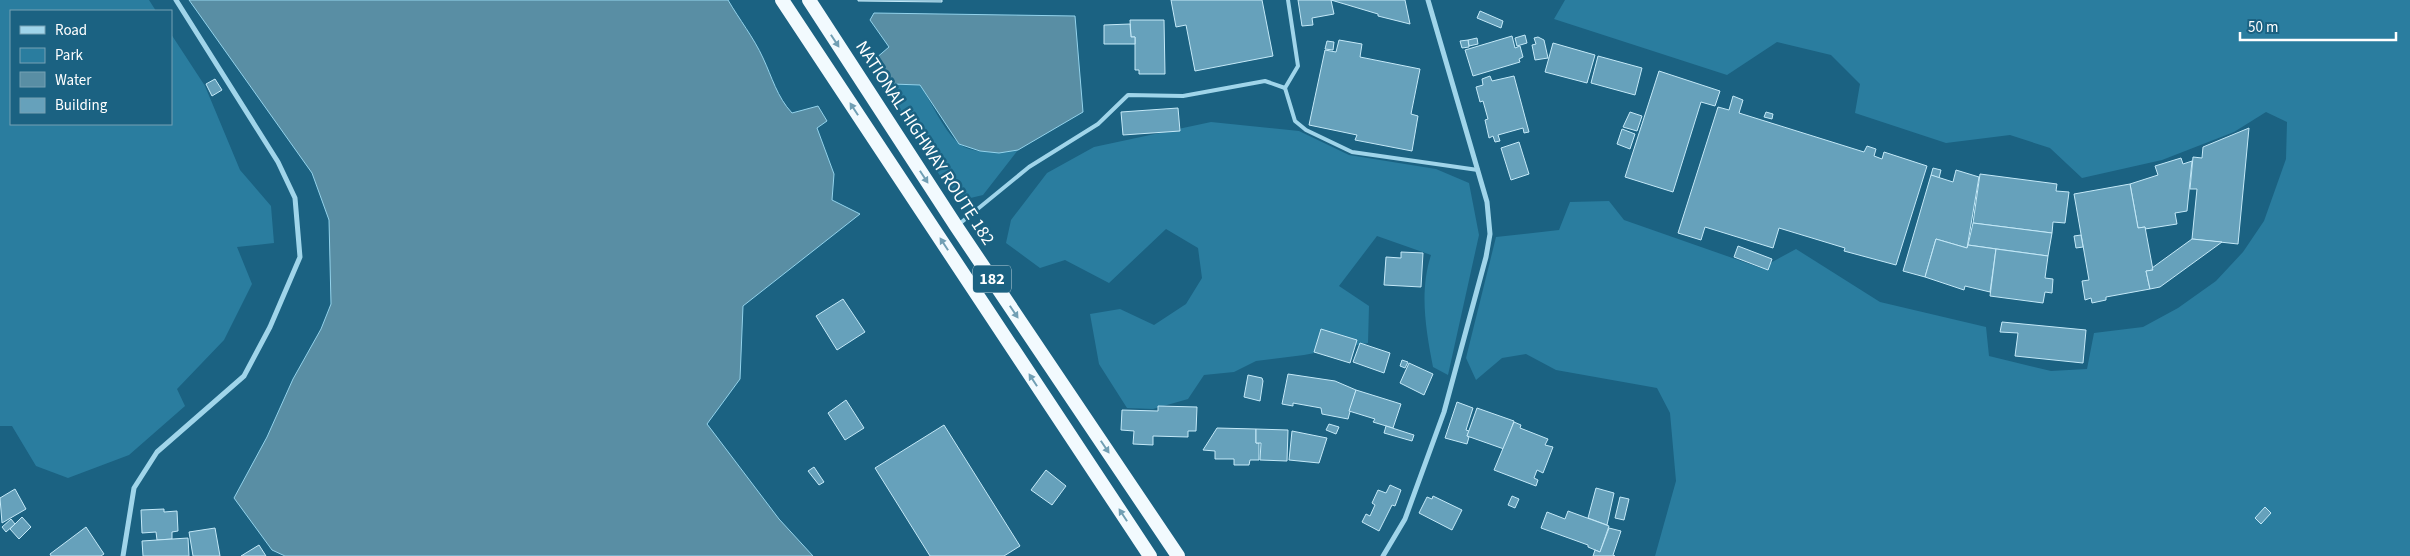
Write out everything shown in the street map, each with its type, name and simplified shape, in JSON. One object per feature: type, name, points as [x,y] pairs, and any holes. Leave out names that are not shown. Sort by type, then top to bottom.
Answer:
[{"type":"highway","name":"182","points":[[782,0],[1150,556]]},
{"type":"highway","name":"NATIONAL HIGHWAY ROUTE 182","points":[[809,0],[956,226],[1178,556]]},
{"type":"street","points":[[122,556],[134,488],[157,452],[244,376],[270,327],[300,257],[295,198],[278,162],[176,0]]},
{"type":"street","points":[[1383,556],[1405,519],[1444,412],[1486,257],[1490,234],[1487,202],[1428,0]]},
{"type":"lane","points":[[1288,0],[1298,66],[1285,88],[1295,120],[1306,130],[1352,152],[1478,170]]},
{"type":"lane","points":[[956,226],[1029,167],[1098,124],[1128,95],[1183,96],[1265,81],[1285,88]]},
{"type":"green space","points":[[0,0],[149,0],[155,10],[10,10],[10,125],[172,125],[172,36],[205,86],[240,170],[271,206],[274,243],[237,247],[252,284],[224,340],[177,389],[185,406],[129,455],[68,478],[36,466],[12,426],[0,426]]},
{"type":"green space","points":[[1565,0],[2410,0],[2410,556],[1655,556],[1676,481],[1670,413],[1657,388],[1556,370],[1526,354],[1502,358],[1476,380],[1466,358],[1496,237],[1559,230],[1570,202],[1609,201],[1624,220],[1761,268],[1796,249],[1880,302],[1986,327],[1989,356],[2051,371],[2087,369],[2094,333],[2143,327],[2178,308],[2216,281],[2243,252],[2264,221],[2286,159],[2287,122],[2266,112],[2234,132],[2162,160],[2082,178],[2050,148],[2010,135],[1946,143],[1855,113],[1860,84],[1831,55],[1777,42],[1727,75],[1554,19]]},
{"type":"green space","points":[[892,84],[920,85],[947,130],[964,147],[987,152],[1018,150],[983,195],[958,201],[934,167],[932,154],[898,108],[891,88]]},
{"type":"green space","points":[[1211,122],[1299,131],[1349,155],[1436,169],[1469,183],[1479,235],[1448,375],[1433,367],[1428,339],[1425,283],[1431,255],[1377,236],[1339,286],[1369,306],[1368,343],[1304,355],[1256,361],[1234,372],[1204,375],[1188,399],[1153,409],[1127,408],[1099,364],[1090,314],[1120,309],[1154,325],[1186,304],[1202,278],[1198,248],[1166,229],[1109,283],[1065,260],[1040,268],[1006,243],[1011,220],[1047,173],[1094,147]]},
{"type":"water","points":[[189,0],[728,0],[755,43],[779,94],[792,113],[818,106],[827,121],[817,128],[834,174],[832,200],[860,214],[743,306],[740,379],[707,424],[779,519],[813,556],[285,556],[272,550],[234,498],[267,437],[293,379],[321,329],[331,304],[329,220],[312,173]]},
{"type":"water","points":[[874,13],[1075,16],[1083,112],[1018,150],[999,153],[980,151],[959,144],[920,85],[892,84],[875,59],[889,47],[870,20]]},
{"type":"building","points":[[942,0],[942,2],[858,1]]},
{"type":"building","points":[[1171,0],[1262,0],[1273,56],[1195,71],[1186,25],[1176,27]]},
{"type":"building","points":[[1298,0],[1331,0],[1334,14],[1312,18],[1313,25],[1302,26]]},
{"type":"building","points":[[1331,0],[1405,0],[1410,24],[1378,16],[1378,14]]},
{"type":"building","points":[[1480,11],[1503,21],[1501,28],[1477,18]]},
{"type":"building","points":[[1130,20],[1164,20],[1165,74],[1139,74],[1139,70],[1135,70],[1135,37],[1131,37]]},
{"type":"building","points":[[1130,24],[1131,37],[1135,37],[1135,44],[1104,44],[1104,25]]},
{"type":"building","points":[[1525,35],[1527,43],[1517,46],[1515,38]]},
{"type":"building","points":[[1512,36],[1515,48],[1520,46],[1523,57],[1519,59],[1520,62],[1473,76],[1465,50]]},
{"type":"building","points":[[1538,37],[1544,40],[1548,58],[1535,60],[1532,45],[1536,44],[1534,38]]},
{"type":"building","points":[[1477,38],[1478,44],[1469,46],[1468,40]]},
{"type":"building","points":[[1339,40],[1362,44],[1360,57],[1420,69],[1411,114],[1418,116],[1412,151],[1355,140],[1357,135],[1309,125],[1325,50],[1336,52]]},
{"type":"building","points":[[1468,40],[1469,47],[1462,48],[1460,41]]},
{"type":"building","points":[[1327,41],[1334,42],[1333,50],[1325,49]]},
{"type":"building","points":[[1553,43],[1595,55],[1587,83],[1545,72]]},
{"type":"building","points":[[1598,56],[1642,68],[1635,95],[1591,83]]},
{"type":"building","points":[[1659,71],[1720,91],[1715,106],[1701,102],[1673,192],[1625,177]]},
{"type":"building","points":[[1490,76],[1492,81],[1514,76],[1529,132],[1524,133],[1523,128],[1498,135],[1500,141],[1495,142],[1493,136],[1489,138],[1485,120],[1488,119],[1483,101],[1480,102],[1476,87],[1483,85],[1482,79]]},
{"type":"building","points":[[215,79],[222,90],[212,96],[206,84]]},
{"type":"building","points":[[1733,96],[1743,100],[1739,113],[1864,152],[1867,146],[1876,149],[1874,156],[1882,159],[1884,152],[1927,166],[1896,265],[1844,251],[1845,248],[1779,228],[1773,248],[1705,227],[1701,240],[1678,233],[1718,107],[1729,110]]},
{"type":"building","points":[[1178,108],[1180,131],[1123,135],[1121,112]]},
{"type":"building","points":[[1630,112],[1642,116],[1637,131],[1623,127]]},
{"type":"building","points":[[1766,112],[1773,114],[1772,119],[1764,117]]},
{"type":"building","points":[[2249,128],[2238,244],[2192,239],[2197,189],[2190,189],[2193,157],[2202,158],[2203,147]]},
{"type":"building","points":[[1622,129],[1635,134],[1630,149],[1617,144]]},
{"type":"building","points":[[1519,142],[1529,174],[1511,180],[1501,148]]},
{"type":"building","points":[[2181,158],[2183,164],[2192,161],[2187,211],[2175,213],[2177,224],[2145,229],[2145,227],[2138,228],[2130,184],[2158,175],[2155,166]]},
{"type":"building","points":[[1933,168],[1941,170],[1939,178],[1931,175]]},
{"type":"building","points":[[1956,170],[1979,177],[1967,248],[1936,239],[1925,277],[1903,271],[1931,175],[1953,182]]},
{"type":"building","points":[[1980,174],[2057,184],[2056,191],[2069,192],[2065,223],[2053,222],[2052,233],[1973,223]]},
{"type":"building","points":[[2130,184],[2138,228],[2145,227],[2153,270],[2146,271],[2150,289],[2106,297],[2106,300],[2092,303],[2091,298],[2085,300],[2082,281],[2089,280],[2074,194]]},
{"type":"building","points":[[1973,223],[2052,233],[2048,256],[1968,245]]},
{"type":"building","points":[[2081,235],[2083,247],[2076,248],[2074,236]]},
{"type":"building","points":[[1936,239],[1967,248],[1968,245],[1996,249],[1990,292],[1965,286],[1964,290],[1925,277]]},
{"type":"building","points":[[2192,239],[2222,242],[2160,287],[2150,289],[2146,271],[2153,270],[2152,268]]},
{"type":"building","points":[[1738,246],[1772,259],[1768,270],[1734,257]]},
{"type":"building","points":[[1996,249],[2048,256],[2045,278],[2053,279],[2052,293],[2045,292],[2043,303],[1990,296]]},
{"type":"building","points":[[1401,252],[1423,253],[1421,287],[1384,285],[1386,257],[1401,258]]},
{"type":"building","points":[[843,299],[865,332],[837,350],[816,316]]},
{"type":"building","points":[[2002,322],[2086,330],[2083,363],[2015,356],[2018,333],[2000,332]]},
{"type":"building","points":[[1321,329],[1357,340],[1350,363],[1314,352]]},
{"type":"building","points":[[1360,343],[1390,353],[1384,373],[1353,362]]},
{"type":"building","points":[[1402,360],[1408,362],[1405,368],[1400,366]]},
{"type":"building","points":[[1409,363],[1433,374],[1424,395],[1400,383]]},
{"type":"building","points":[[1288,374],[1335,381],[1356,390],[1348,419],[1322,414],[1321,408],[1293,403],[1293,406],[1282,404]]},
{"type":"building","points":[[1248,375],[1262,378],[1260,401],[1244,397]]},
{"type":"building","points":[[1356,390],[1401,404],[1393,428],[1373,422],[1375,419],[1349,411]]},
{"type":"building","points":[[846,400],[864,428],[845,440],[828,413]]},
{"type":"building","points":[[1457,402],[1473,408],[1466,430],[1469,431],[1467,444],[1445,438]]},
{"type":"building","points":[[1158,406],[1197,407],[1196,431],[1188,431],[1188,437],[1153,436],[1153,445],[1133,444],[1134,431],[1121,430],[1122,410],[1158,411]]},
{"type":"building","points":[[1477,408],[1514,421],[1504,449],[1467,436]]},
{"type":"building","points":[[1514,422],[1521,425],[1520,428],[1548,439],[1545,445],[1553,447],[1543,473],[1537,470],[1534,478],[1538,480],[1536,486],[1494,470]]},
{"type":"building","points":[[1329,424],[1339,427],[1336,434],[1326,430]]},
{"type":"building","points":[[944,425],[1020,546],[1004,556],[930,556],[875,468]]},
{"type":"building","points":[[1386,426],[1414,435],[1412,441],[1384,433]]},
{"type":"building","points":[[1217,428],[1256,429],[1256,443],[1259,443],[1259,460],[1250,460],[1249,465],[1234,465],[1234,459],[1215,459],[1215,451],[1203,450]]},
{"type":"building","points":[[1256,429],[1288,430],[1287,461],[1260,460],[1261,443],[1256,443]]},
{"type":"building","points":[[1292,431],[1327,438],[1319,463],[1289,460]]},
{"type":"building","points":[[814,467],[824,482],[819,485],[808,471]]},
{"type":"building","points":[[1046,470],[1066,486],[1052,505],[1031,490]]},
{"type":"building","points":[[1390,485],[1401,490],[1395,506],[1392,505],[1379,531],[1362,522],[1366,514],[1370,516],[1375,505],[1372,503],[1378,490],[1386,493]]},
{"type":"building","points":[[1596,488],[1614,493],[1607,525],[1588,518]]},
{"type":"building","points":[[15,489],[26,509],[2,523],[0,498]]},
{"type":"building","points":[[1433,496],[1462,510],[1452,530],[1419,513],[1427,497],[1432,499]]},
{"type":"building","points":[[1512,496],[1519,499],[1515,508],[1508,505]]},
{"type":"building","points":[[1620,497],[1629,499],[1624,520],[1615,518]]},
{"type":"building","points":[[2265,507],[2271,513],[2261,524],[2255,518]]},
{"type":"building","points":[[164,509],[164,512],[177,511],[178,531],[172,532],[172,539],[157,540],[156,532],[142,533],[141,510]]},
{"type":"building","points":[[1568,511],[1609,526],[1600,552],[1588,547],[1588,545],[1541,528],[1547,512],[1565,519]]},
{"type":"building","points":[[22,517],[31,527],[19,539],[10,529]]},
{"type":"building","points":[[11,519],[15,524],[6,532],[2,527]]},
{"type":"building","points":[[86,527],[104,554],[101,556],[51,556],[50,554]]},
{"type":"building","points":[[215,528],[220,556],[193,556],[189,532]]},
{"type":"building","points":[[1609,528],[1621,531],[1613,555],[1615,556],[1593,556],[1595,550],[1600,552]]},
{"type":"building","points":[[188,538],[189,556],[143,556],[142,541]]},
{"type":"building","points":[[259,545],[266,556],[241,556]]}]
